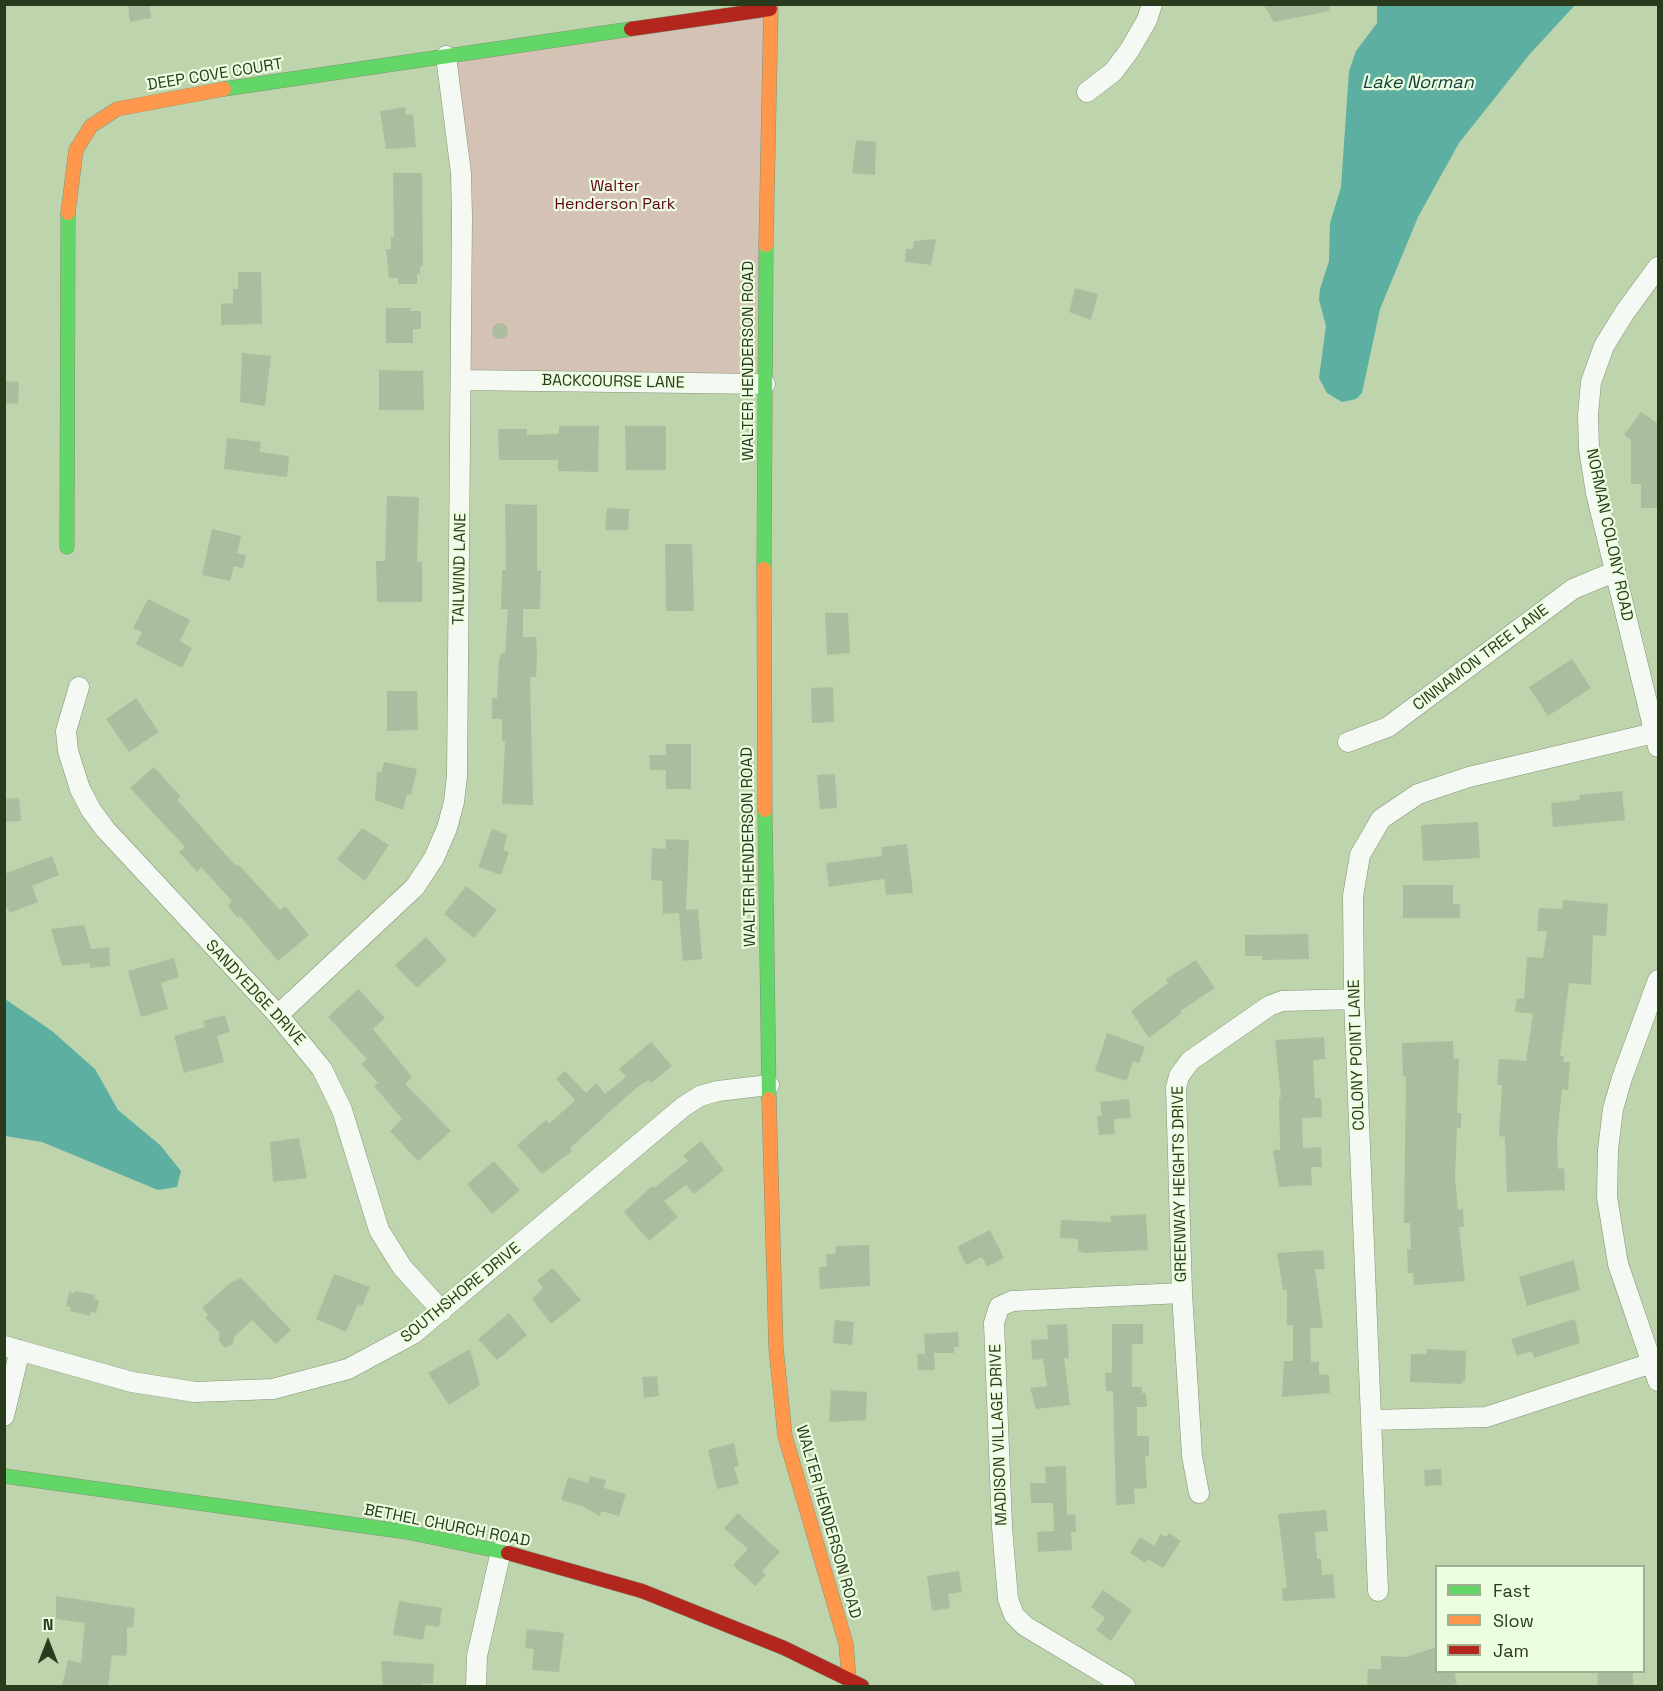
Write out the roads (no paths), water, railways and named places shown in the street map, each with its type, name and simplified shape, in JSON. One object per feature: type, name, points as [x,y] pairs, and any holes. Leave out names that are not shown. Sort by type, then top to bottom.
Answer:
[{"type":"street","points":[[1087,92],[1113,72],[1129,51],[1147,20],[1152,4]]},
{"type":"street","name":"DEEP COVE COURT","points":[[67,546],[68,216],[71,173],[76,150],[82,136],[91,126],[117,110],[210,92],[446,56],[680,13],[771,7]]},
{"type":"street","name":"WALTER HENDERSON ROAD","points":[[771,7],[765,384],[764,723],[769,1085],[779,1400],[788,1447],[846,1644],[849,1680]]},
{"type":"street","name":"TAILWIND LANE","points":[[278,1015],[415,887],[434,858],[447,828],[458,776],[461,173],[446,56]]},
{"type":"street","name":"NORMAN COLONY ROAD","points":[[1658,738],[1614,572],[1589,449],[1588,415],[1592,382],[1604,346],[1625,312],[1659,267]]},
{"type":"street","name":"BACKCOURSE LANE","points":[[460,380],[765,384]]},
{"type":"street","name":"CINNAMON TREE LANE","points":[[1348,742],[1388,727],[1573,589],[1614,572]]},
{"type":"street","name":"SANDYEDGE DRIVE","points":[[79,687],[66,731],[68,751],[80,789],[91,810],[105,829],[310,1052],[333,1087],[370,1208],[383,1238],[402,1267],[442,1311]]},
{"type":"street","name":"COLONY POINT LANE","points":[[1378,1591],[1354,999],[1353,896],[1356,869],[1368,837],[1381,819],[1418,794],[1442,785],[1658,738]]},
{"type":"street","points":[[1372,1420],[1486,1417],[1655,1372],[1618,1264],[1607,1197],[1608,1150],[1613,1109],[1622,1078],[1659,980]]},
{"type":"street","name":"GREENWAY HEIGHTS DRIVE","points":[[1199,1493],[1192,1456],[1182,1293],[1176,1088],[1179,1076],[1190,1061],[1269,1006],[1282,1001],[1354,999]]},
{"type":"street","name":"SOUTHSHORE DRIVE","points":[[12,1348],[164,1389],[233,1393],[273,1389],[348,1369],[380,1354],[413,1334],[683,1107],[700,1096],[718,1090],[769,1085]]},
{"type":"street","name":"MADISON VILLAGE DRIVE","points":[[1125,1686],[1025,1626],[1014,1615],[1008,1599],[1002,1527],[994,1323],[999,1307],[1012,1300],[1182,1293]]},
{"type":"street","points":[[4,1416],[12,1348]]},
{"type":"street","name":"BETHEL CHURCH ROAD","points":[[4,1476],[407,1532],[501,1551],[642,1591],[784,1648],[862,1686]]},
{"type":"street","points":[[476,1686],[477,1656],[501,1551]]},
{"type":"water","name":"Lake Norman","points":[[1377,5],[1575,5],[1529,55],[1459,143],[1418,217],[1380,309],[1362,393],[1356,399],[1342,402],[1327,393],[1319,378],[1326,326],[1319,300],[1329,261],[1330,223],[1341,187],[1349,71],[1356,51],[1377,23]]},
{"type":"water","points":[[5,999],[52,1031],[95,1069],[118,1110],[160,1145],[181,1171],[177,1187],[158,1190],[42,1142],[5,1136]]},
{"type":"park label","name":"Walter Henderson Park","points":[[615,196]]}]
